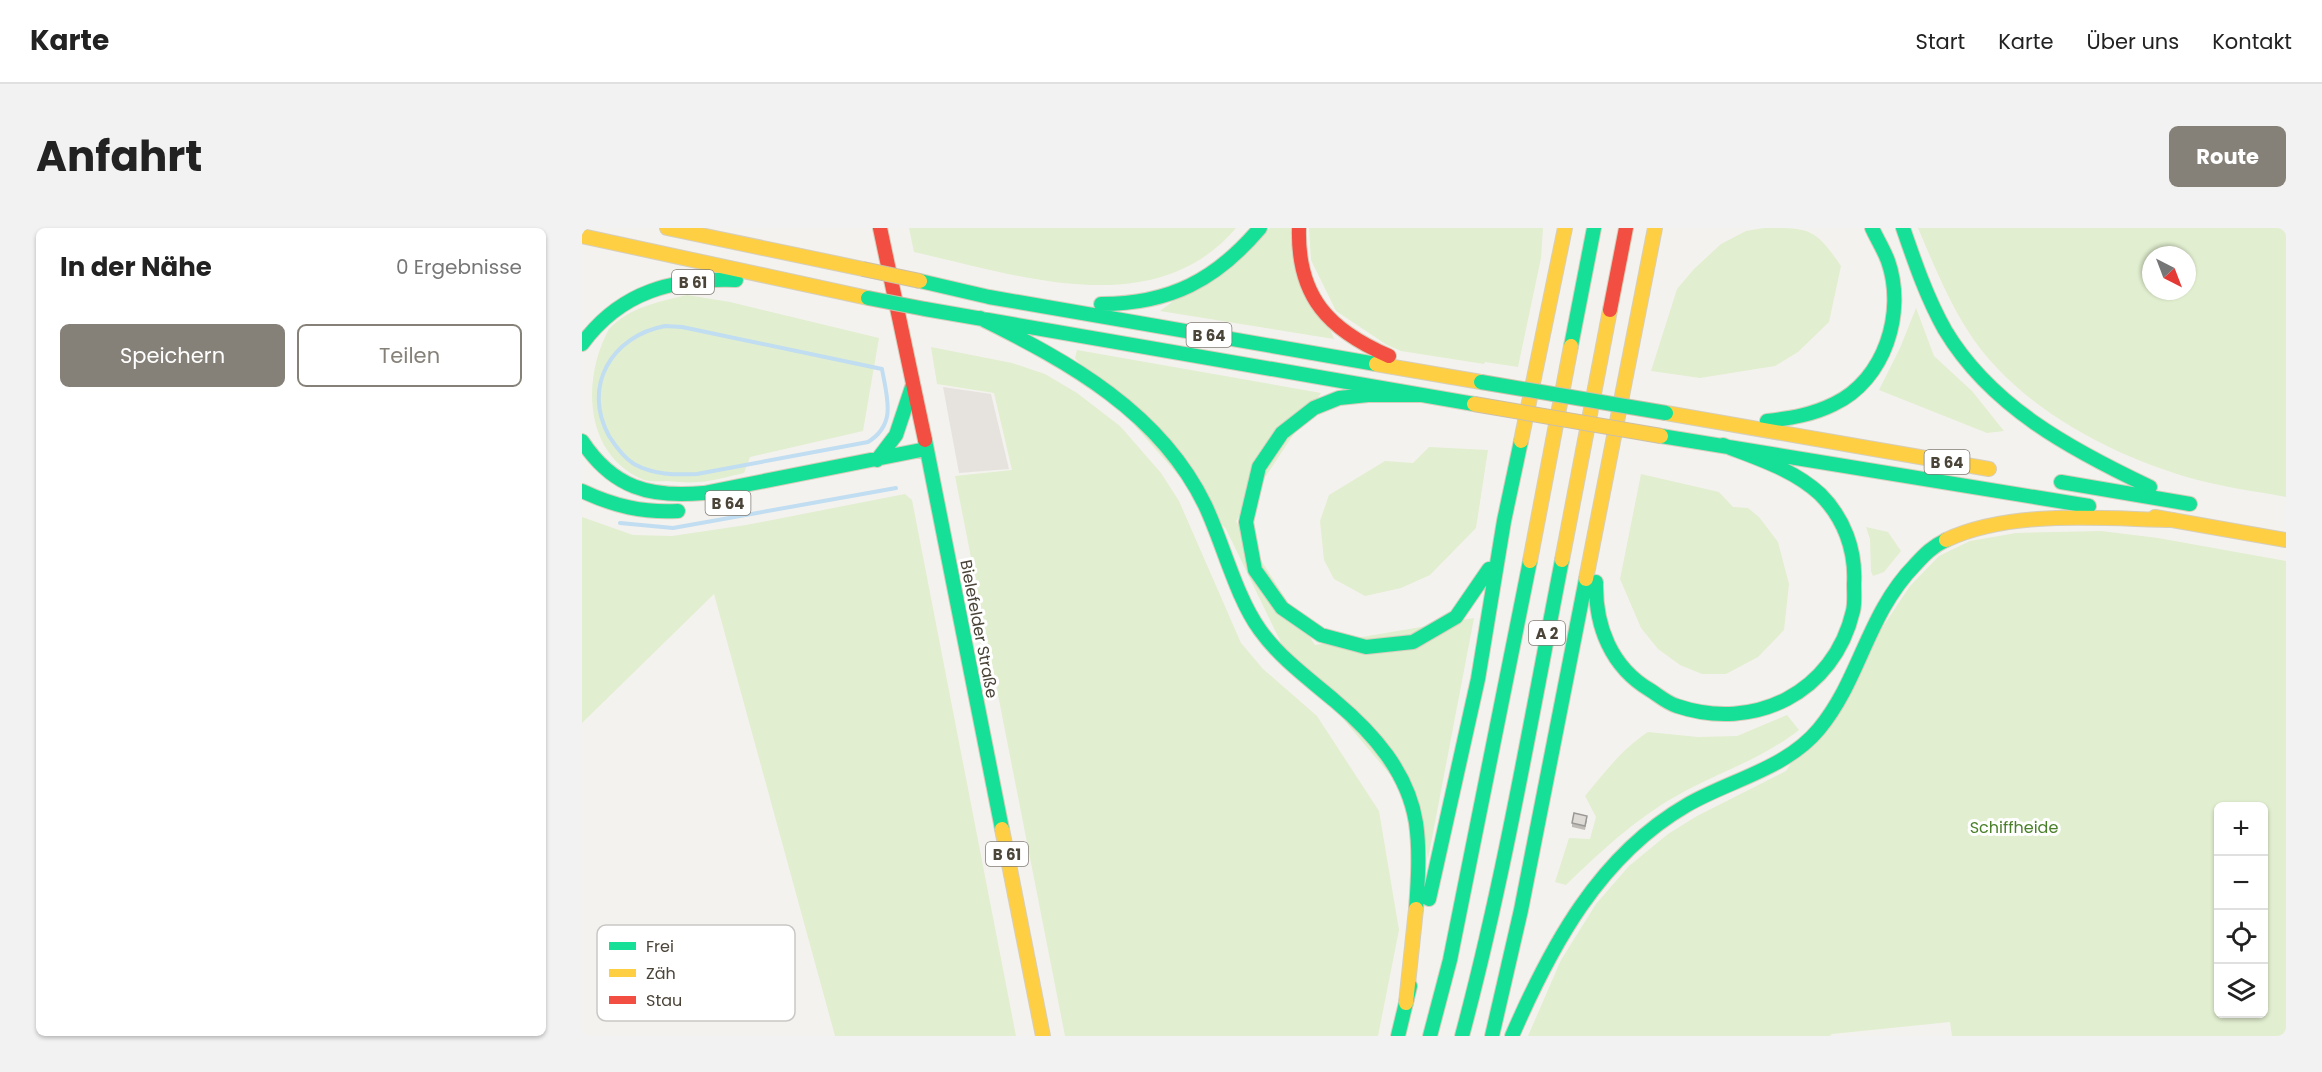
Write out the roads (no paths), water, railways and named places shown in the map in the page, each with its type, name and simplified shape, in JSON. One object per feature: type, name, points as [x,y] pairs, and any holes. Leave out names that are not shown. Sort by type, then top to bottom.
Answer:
[{"type":"main road","name":"B 64","points":[[667,228],[988,297],[2000,471]]},
{"type":"main road","name":"Bielefelder Straße","points":[[880,228],[926,449],[925,468],[1043,1036]]},
{"type":"main road","points":[[988,297],[1120,305],[1151,300],[1185,290],[1217,271],[1249,242],[1260,228]]},
{"type":"main road","points":[[1299,228],[1299,249],[1306,279],[1320,307],[1330,320],[1355,340],[1430,373]]},
{"type":"main road","points":[[1546,323],[1554,239],[1553,228]]},
{"type":"main road","points":[[1398,1036],[1478,679],[1504,520],[1565,228]]},
{"type":"main road","name":"A 2","points":[[1430,1036],[1450,960],[1594,228]]},
{"type":"main road","name":"A 2","points":[[1462,1036],[1479,972],[1517,793],[1626,228]]},
{"type":"main road","points":[[1492,1036],[1521,910],[1655,228]]},
{"type":"main road","points":[[1707,420],[1780,421],[1816,414],[1833,407],[1846,398],[1869,376],[1888,341],[1895,303],[1895,287],[1887,256],[1872,228]]},
{"type":"main road","points":[[1903,228],[1930,301],[1953,342],[1981,376],[2006,401],[2070,448],[2111,469],[2193,505],[2047,479]]},
{"type":"main road","name":"B 64","points":[[582,236],[925,309],[1661,436],[2286,540]]},
{"type":"main road","points":[[1638,317],[1667,242]]},
{"type":"main road","name":"B 61","points":[[582,344],[596,325],[611,311],[636,297],[666,286],[732,280],[825,288]]},
{"type":"main road","points":[[980,318],[1056,357],[1090,378],[1133,410],[1177,460],[1199,492],[1238,588],[1261,632],[1280,654],[1359,722],[1384,749],[1398,772],[1413,810],[1418,846],[1417,921],[1406,1003]]},
{"type":"main road","name":"B 61","points":[[877,460],[891,446],[898,433],[912,387]]},
{"type":"main road","points":[[1421,395],[1342,398],[1328,402],[1301,417],[1273,443],[1254,476],[1246,520],[1252,558],[1268,592],[1294,620],[1313,633],[1342,644],[1373,648],[1412,642],[1458,615],[1479,591],[1504,520]]},
{"type":"main road","points":[[582,441],[593,457],[613,476],[644,491],[667,496],[704,493],[926,449]]},
{"type":"main road","points":[[1600,515],[1595,597],[1597,611],[1612,653],[1633,679],[1662,700],[1687,710],[1711,715],[1725,716],[1758,712],[1789,699],[1806,689],[1818,678],[1846,638],[1855,608],[1854,558],[1847,537],[1835,514],[1814,489],[1785,471],[1723,445]]},
{"type":"main road","name":"B 64","points":[[582,491],[625,509],[657,513],[690,510]]},
{"type":"main road","points":[[1512,1036],[1550,953],[1587,894],[1613,863],[1661,822],[1686,805],[1780,761],[1813,736],[1836,704],[1883,605],[1901,577],[1934,545],[1968,531],[2014,522],[2064,519],[2174,520]]},
{"type":"waterway","points":[[665,326],[682,327],[882,369],[888,410],[883,427],[868,442],[697,474],[665,474],[642,468],[626,458],[609,436],[601,418],[599,400],[601,382],[616,352],[646,332],[665,326]]},
{"type":"waterway","points":[[620,523],[673,528],[896,488]]},
{"type":"park label","name":"Schiffheide","points":[[2014,827]]}]
